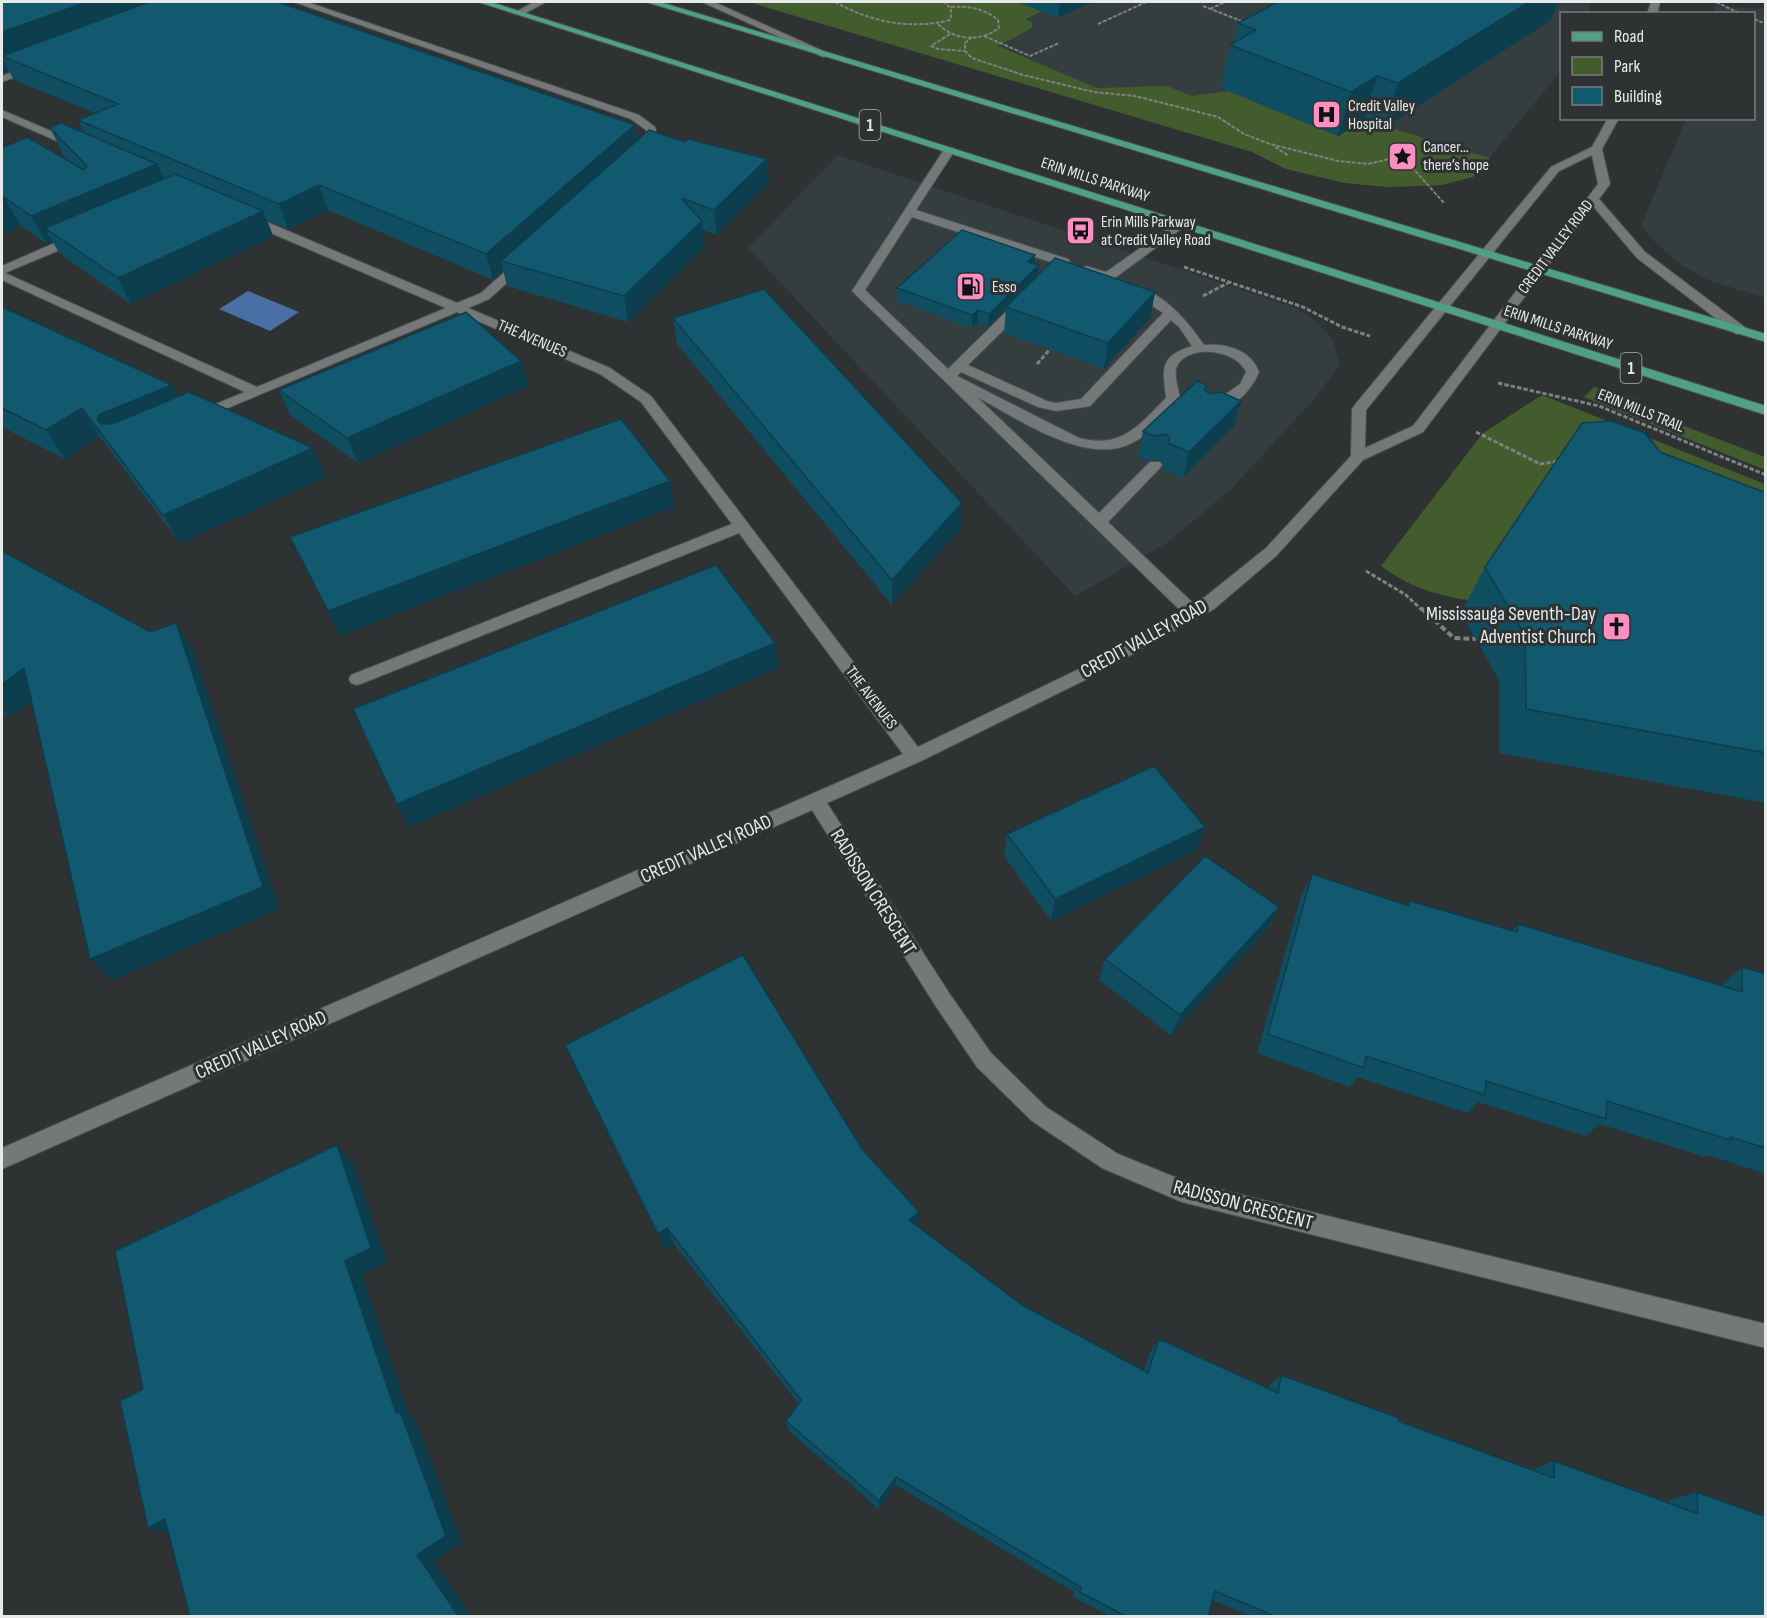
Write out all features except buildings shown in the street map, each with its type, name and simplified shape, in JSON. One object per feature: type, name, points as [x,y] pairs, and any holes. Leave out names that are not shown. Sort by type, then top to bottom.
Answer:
[{"type":"main road","name":"ERIN MILLS PARKWAY","points":[[483,2],[1766,411]]},
{"type":"main road","points":[[651,2],[1766,338]]},
{"type":"street","points":[[299,2],[635,117],[651,129],[652,140],[646,153],[637,161]]},
{"type":"street","points":[[519,13],[541,2]]},
{"type":"street","points":[[707,2],[831,57]]},
{"type":"street","points":[[2,79],[46,62]]},
{"type":"street","points":[[2,113],[88,150]]},
{"type":"street","points":[[1358,457],[1359,409],[1555,169],[1596,149],[1613,120]]},
{"type":"street","name":"CREDIT VALLEY ROAD","points":[[2,1159],[915,756],[1083,674],[1208,605],[1271,552],[1358,457],[1418,429],[1604,184],[1596,149]]},
{"type":"street","points":[[949,150],[858,291],[1193,613]]},
{"type":"street","points":[[1593,199],[1641,255],[1741,331]]},
{"type":"street","points":[[909,212],[1060,266],[1108,277],[1148,296],[1171,313],[1184,324],[1200,348]]},
{"type":"street","name":"THE AVENUES","points":[[240,215],[605,370],[628,384],[657,411],[915,756]]},
{"type":"street","points":[[1108,277],[1180,224]]},
{"type":"street","points":[[2,270],[88,233]]},
{"type":"street","points":[[185,422],[485,296],[529,256]]},
{"type":"street","points":[[2,276],[257,392]]},
{"type":"street","points":[[948,377],[1032,294]]},
{"type":"street","points":[[959,366],[1043,404],[1056,407],[1084,403],[1171,313]]},
{"type":"street","points":[[948,377],[1074,441],[1090,447],[1110,447],[1136,436],[1173,399],[1169,371],[1172,362],[1182,354],[1200,348],[1232,351],[1244,357],[1252,372],[1249,381],[1208,414]]},
{"type":"street","points":[[1099,522],[1155,465]]},
{"type":"street","points":[[357,679],[743,525]]},
{"type":"street","name":"RADISSON CRESCENT","points":[[816,801],[942,999],[984,1060],[1039,1114],[1110,1161],[1182,1191],[1766,1336]]},
{"type":"path","points":[[836,2],[858,15],[874,20],[938,24],[950,20],[952,14],[950,7],[944,2]]},
{"type":"path","points":[[1098,24],[1146,2]]},
{"type":"path","points":[[1209,9],[1225,2]]},
{"type":"path","points":[[1716,2],[1737,12]]},
{"type":"path","points":[[1203,6],[1250,25]]},
{"type":"path","points":[[938,24],[951,34],[972,37],[983,36],[999,28],[998,20],[993,15],[974,8],[950,7]]},
{"type":"path","points":[[951,34],[934,42],[931,46],[938,49],[965,51],[972,58],[1023,75],[1094,92],[1135,96],[1218,117],[1244,134],[1262,141],[1338,162],[1368,164],[1402,156],[1444,203]]},
{"type":"path","points":[[983,36],[1030,56],[1059,43]]},
{"type":"path","points":[[965,51],[965,42],[972,37]]},
{"type":"path","points":[[1342,327],[1365,334]]},
{"type":"path","name":"ERIN MILLS TRAIL","points":[[1503,384],[1599,406],[1766,475]]},
{"type":"path","points":[[1476,432],[1540,464],[1568,460]]},
{"type":"path","points":[[1366,571],[1406,595],[1454,638],[1476,639]]},
{"type":"shaded area","name":"Credit Valley Hospital","points":[[749,2],[1589,2],[1590,12],[1560,12],[1560,72],[1473,177],[1442,185],[1388,187],[1345,183],[1286,169],[1252,152]]},
{"type":"shaded area","points":[[1713,6],[1765,9],[1765,298],[1708,280],[1680,264],[1641,226],[1686,120],[1755,120],[1755,12],[1714,12]]},
{"type":"shaded area","points":[[838,155],[1296,308],[1314,320],[1333,340],[1340,364],[1316,397],[1232,488],[1167,543],[1075,596],[748,248]]},
{"type":"green space","points":[[749,2],[1018,2],[1042,11],[1026,19],[1032,23],[1032,28],[998,46],[1097,88],[1167,86],[1192,96],[1229,91],[1338,136],[1364,120],[1490,158],[1473,177],[1442,185],[1388,187],[1345,183],[1286,169],[1252,152]]},
{"type":"green space","points":[[1594,387],[1634,398],[1674,422],[1765,457],[1765,470],[1584,397]]},
{"type":"green space","points":[[1542,395],[1765,484],[1765,512],[1469,600],[1423,589],[1381,566],[1483,433]]},
{"type":"water","points":[[248,291],[299,312],[270,331],[219,309]]},
{"type":"place","name":"Credit Valley Hospital","points":[[1327,115]]},
{"type":"place","name":"Cancer… there’s hope","points":[[1402,156]]},
{"type":"place","name":"Erin Mills Parkway at Credit Valley Road","points":[[1080,231]]},
{"type":"place","name":"Esso","points":[[971,287]]},
{"type":"place","name":"Mississauga Seventh-Day Adventist Church","points":[[1617,626]]}]
